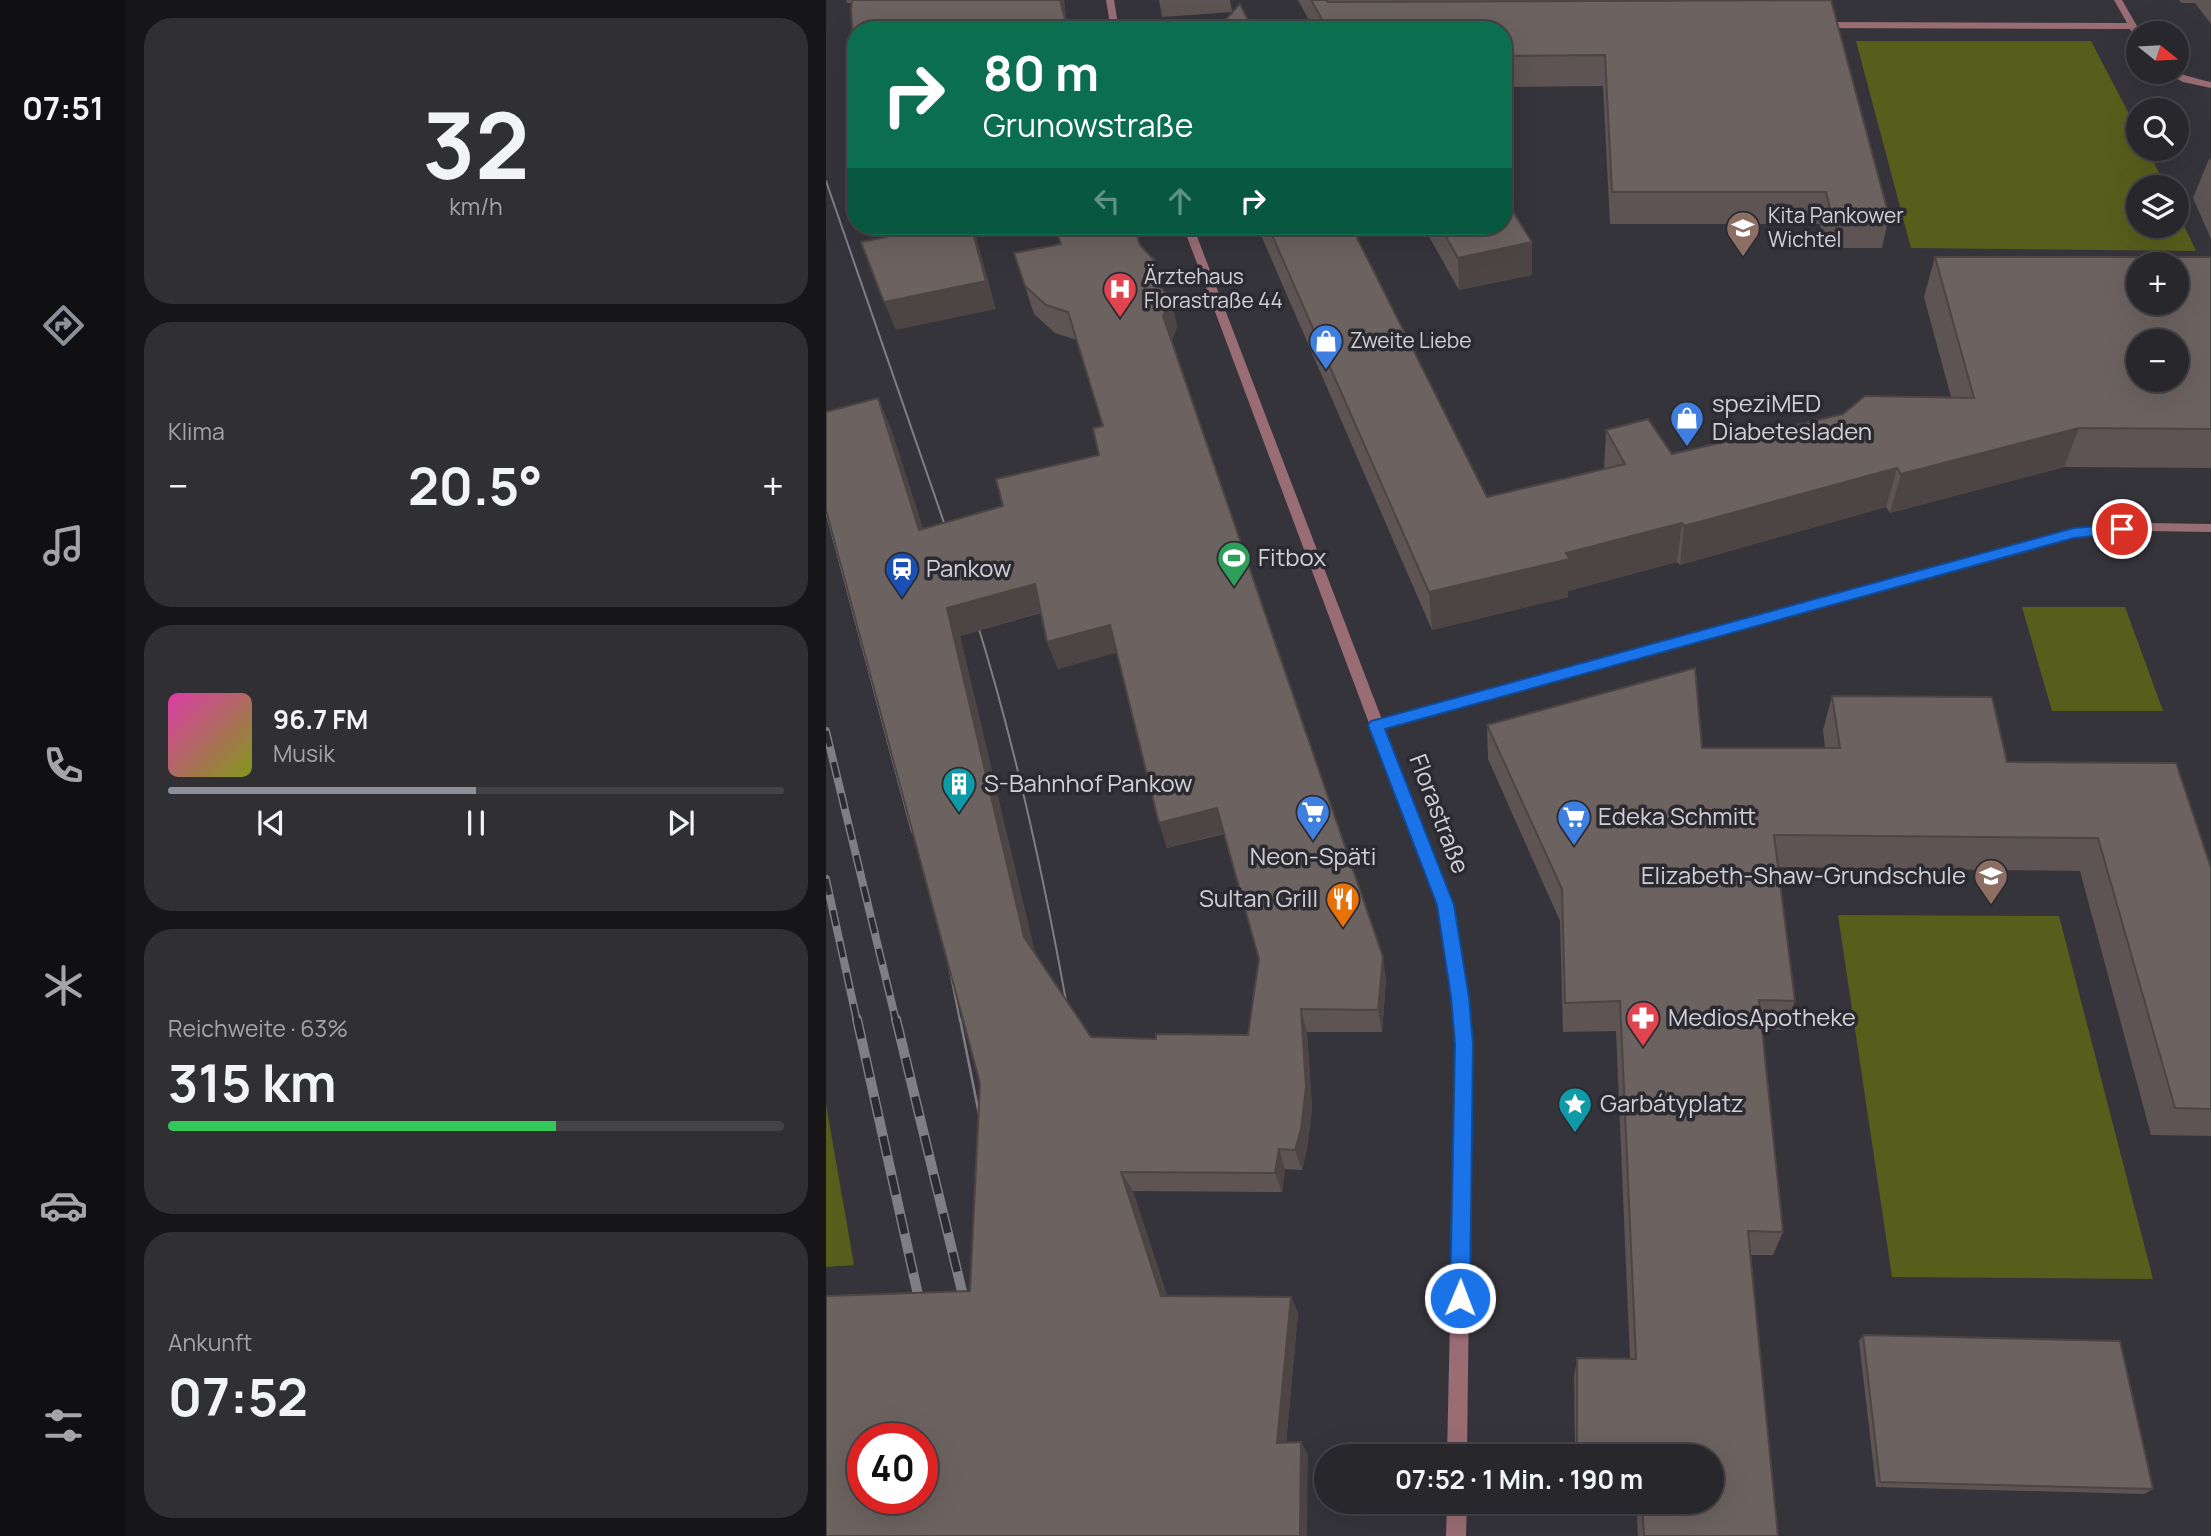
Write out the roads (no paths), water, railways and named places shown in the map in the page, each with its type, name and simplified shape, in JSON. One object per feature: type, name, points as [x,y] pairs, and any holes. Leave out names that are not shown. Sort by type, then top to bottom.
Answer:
[{"type":"street","points":[[1110,0],[1114,21]]},
{"type":"street","points":[[2118,0],[2131,21]]},
{"type":"street","points":[[1811,25],[2126,30]]},
{"type":"street","points":[[2189,81],[2211,85]]},
{"type":"street","name":"Florastraße","points":[[1191,235],[1445,905],[1460,997],[1464,1044],[1457,1444]]},
{"type":"street","points":[[1376,725],[2074,533],[2146,527],[2211,528]]},
{"type":"street","points":[[1456,1536],[1457,1514]]},
{"type":"tram line","points":[[826,181],[950,540]]},
{"type":"tram line","points":[[826,511],[912,832]]},
{"type":"tram line","points":[[974,613],[1028,814],[1069,1018]]},
{"type":"tram line","points":[[948,961],[960,1021]]},
{"type":"tram line","points":[[960,1019],[982,1129]]},
{"type":"railway","points":[[826,731],[896,1021]]},
{"type":"railway","points":[[826,879],[857,1021]]},
{"type":"railway","points":[[857,1019],[922,1313]]},
{"type":"railway","points":[[896,1019],[967,1312]]},
{"type":"place","name":"Kita Pankower Wichtel","points":[[1743,258]]},
{"type":"place","name":"Ärztehaus Florastraße 44","points":[[1120,319]]},
{"type":"place","name":"Zweite Liebe","points":[[1326,371]]},
{"type":"place","name":"speziMED Diabetesladen","points":[[1687,448]]},
{"type":"place","name":"Fitbox","points":[[1234,588]]},
{"type":"place","name":"Pankow","points":[[902,599]]},
{"type":"place","name":"S-Bahnhof Pankow","points":[[959,814]]},
{"type":"place","name":"Neon-Späti","points":[[1313,842]]},
{"type":"place","name":"Edeka Schmitt","points":[[1574,847]]},
{"type":"place","name":"Elizabeth-Shaw-Grundschule","points":[[1991,906]]},
{"type":"place","name":"Sultan Grill","points":[[1343,929]]},
{"type":"place","name":"MediosApotheke","points":[[1643,1048]]},
{"type":"place","name":"Garbátyplatz","points":[[1575,1134]]}]
